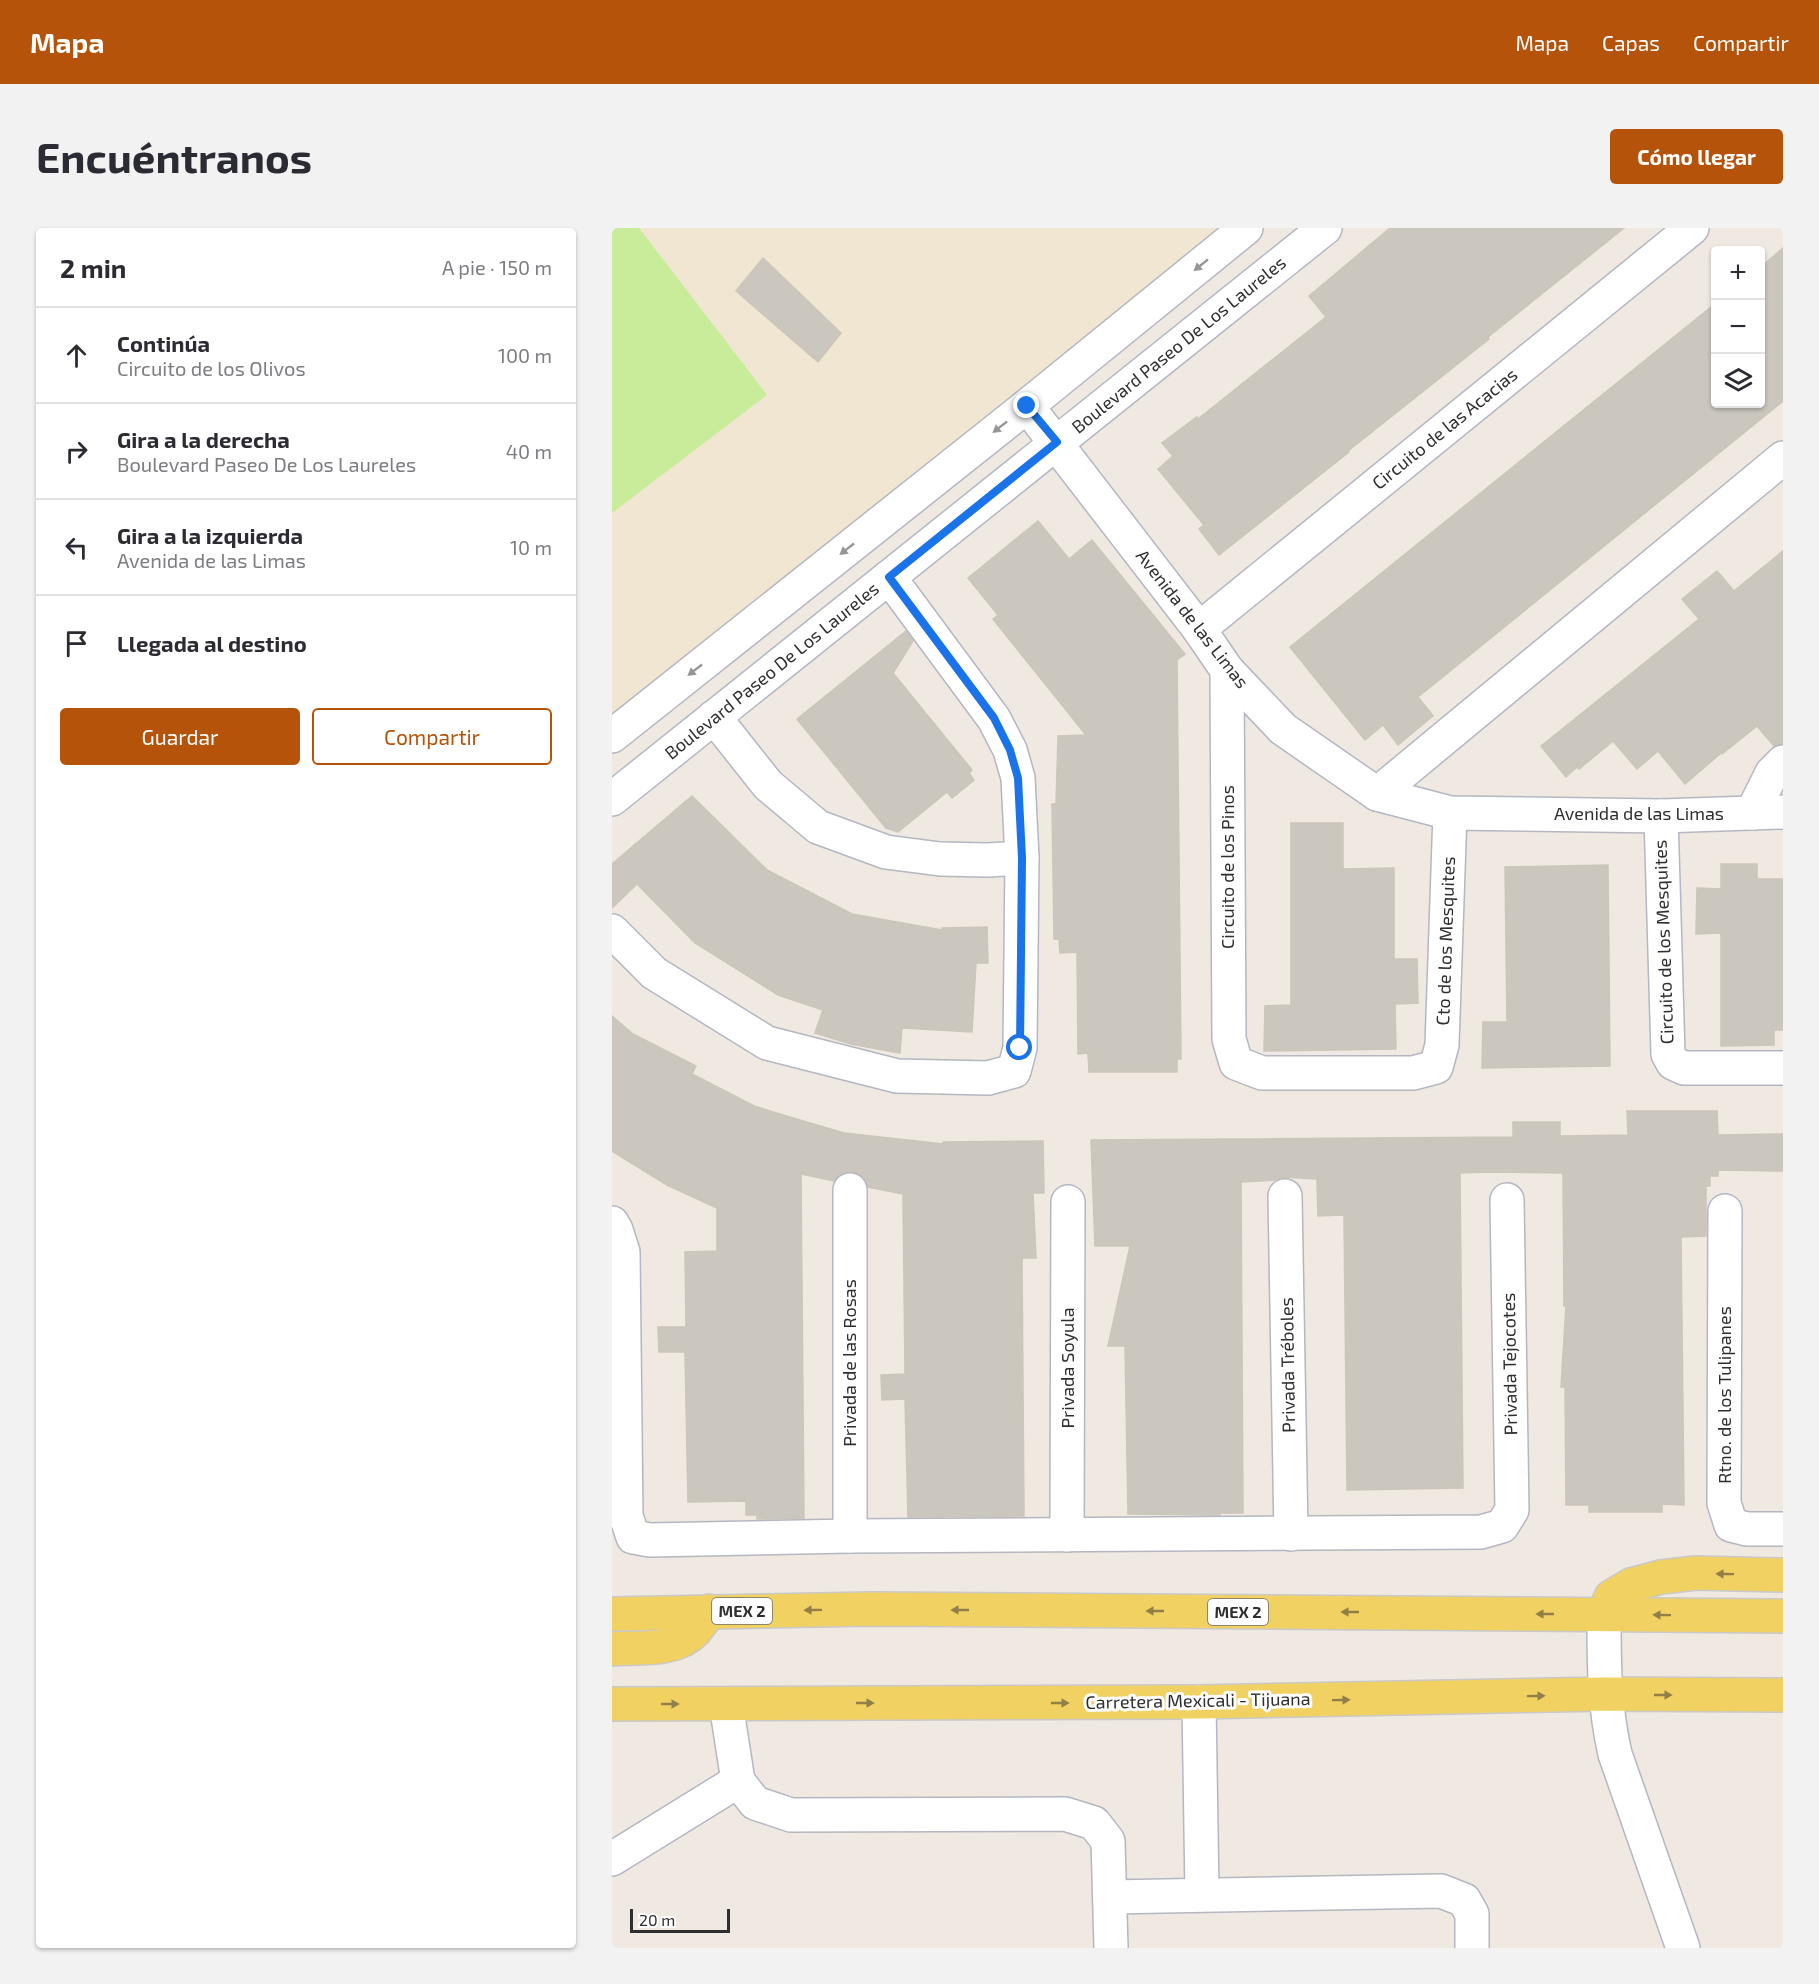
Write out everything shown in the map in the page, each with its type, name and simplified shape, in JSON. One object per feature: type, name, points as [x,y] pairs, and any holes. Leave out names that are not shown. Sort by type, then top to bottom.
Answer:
[{"type":"main road","points":[[1604,1614],[1611,1597],[1631,1585],[1661,1577],[1695,1573],[1783,1575]]},
{"type":"main road","name":"MEX 2","points":[[612,1614],[883,1609],[1783,1616]]},
{"type":"main road","points":[[612,1648],[662,1646],[679,1642],[694,1632],[709,1611]]},
{"type":"main road","name":"Carretera Mexicali - Tijuana","points":[[612,1704],[1199,1702],[1605,1694],[1783,1695]]},
{"type":"street","points":[[612,736],[1027,406],[1246,228]]},
{"type":"street","name":"Boulevard Paseo De Los Laureles","points":[[612,799],[1325,228]]},
{"type":"street","name":"Circuito de las Acacias","points":[[1199,629],[1692,228]]},
{"type":"street","name":"Avenida de las Limas","points":[[1027,406],[1199,629],[1227,670],[1283,729],[1377,794],[1450,813],[1661,816],[1767,813]]},
{"type":"street","points":[[1377,794],[1783,458]]},
{"type":"street","points":[[612,931],[654,973],[767,1043],[897,1076],[988,1078],[1014,1071],[1020,1048],[1022,858],[1018,778],[1010,750],[994,718],[889,577]]},
{"type":"street","name":"Circuito de los Pinos","points":[[1227,670],[1229,1039],[1236,1063],[1262,1073],[1413,1073],[1436,1067]]},
{"type":"street","points":[[714,717],[768,785],[818,827],[886,852],[940,859],[1022,858]]},
{"type":"street","points":[[1767,813],[1772,773],[1783,762]]},
{"type":"street","name":"Cto de los Mesquites","points":[[1436,1067],[1442,1045],[1450,813]]},
{"type":"street","name":"Circuito de los Mesquites","points":[[1661,816],[1668,1054],[1673,1063],[1684,1068],[1783,1068]]},
{"type":"street","name":"Privada de las Rosas","points":[[850,1190],[850,1536]]},
{"type":"street","name":"Privada Tréboles","points":[[1285,1196],[1291,1534]]},
{"type":"street","name":"Privada Tejocotes","points":[[1291,1534],[1482,1532],[1502,1526],[1512,1510],[1507,1200]]},
{"type":"street","name":"Privada Soyula","points":[[1067,1535],[1068,1202]]},
{"type":"street","name":"Rtno. de los Tulipanes","points":[[1725,1211],[1724,1503],[1731,1525],[1747,1529],[1783,1529]]},
{"type":"street","points":[[613,1227],[624,1252],[618,1458],[626,1516],[633,1537],[650,1540],[850,1536],[1291,1534]]},
{"type":"street","points":[[1604,1614],[1605,1694],[1608,1725],[1615,1754],[1683,1948]]},
{"type":"street","points":[[1199,1702],[1202,1894]]},
{"type":"street","points":[[726,1704],[738,1781],[755,1803],[791,1815],[1065,1814],[1094,1822],[1108,1841],[1111,1948]]},
{"type":"street","points":[[612,1859],[738,1781]]},
{"type":"street","points":[[1110,1897],[1441,1891],[1464,1900],[1472,1914],[1472,1948]]},
{"type":"shaded area","points":[[612,228],[1256,228],[612,746]]},
{"type":"green space","points":[[612,228],[639,228],[767,395],[612,513]]},
{"type":"building","points":[[1390,228],[1624,228],[1219,555],[1199,529],[1204,525],[1158,469],[1173,456],[1162,443],[1197,417],[1198,419],[1326,317],[1309,296]]},
{"type":"building","points":[[1783,248],[1783,401],[1418,697],[1433,716],[1398,745],[1383,725],[1365,740],[1290,647],[1711,307],[1711,408],[1765,408],[1765,264]]},
{"type":"building","points":[[763,258],[841,333],[818,362],[736,291]]},
{"type":"building","points":[[1038,521],[1069,559],[1092,540],[1185,654],[1177,660],[1181,1059],[1177,1059],[1177,1072],[1089,1072],[1088,1053],[1078,1054],[1077,952],[1060,953],[1059,939],[1054,939],[1052,804],[1056,804],[1058,736],[1086,735],[993,619],[998,615],[968,578]]},
{"type":"building","points":[[1783,551],[1783,744],[1774,746],[1757,726],[1685,784],[1658,751],[1637,769],[1613,741],[1566,777],[1541,746],[1699,619],[1682,599],[1717,571],[1734,591]]},
{"type":"building","points":[[906,631],[913,641],[893,673],[972,770],[969,773],[974,780],[952,798],[947,792],[898,832],[886,828],[797,719]]},
{"type":"building","points":[[692,796],[767,870],[852,914],[942,930],[942,928],[987,927],[988,963],[976,963],[972,1032],[902,1028],[900,1053],[851,1044],[815,1033],[823,1010],[778,995],[695,943],[637,884],[612,908],[612,864]]},
{"type":"building","points":[[1291,823],[1343,823],[1343,869],[1394,868],[1394,959],[1417,959],[1418,1003],[1395,1004],[1396,1049],[1264,1051],[1265,1006],[1291,1005]]},
{"type":"building","points":[[1721,864],[1757,864],[1757,879],[1783,879],[1783,1030],[1774,1030],[1774,1045],[1721,1046],[1721,933],[1696,934],[1697,888],[1721,889]]},
{"type":"building","points":[[1608,865],[1610,1066],[1482,1068],[1483,1022],[1507,1022],[1505,867]]},
{"type":"building","points":[[612,1016],[633,1034],[696,1066],[692,1074],[754,1106],[844,1133],[943,1144],[943,1142],[1043,1141],[1044,1193],[1033,1193],[1036,1258],[1022,1258],[1024,1516],[908,1517],[905,1399],[882,1400],[881,1375],[905,1374],[903,1194],[868,1187],[866,1180],[860,1174],[851,1171],[841,1174],[834,1181],[801,1174],[804,1518],[757,1519],[757,1515],[746,1515],[746,1501],[688,1502],[685,1352],[659,1352],[658,1327],[686,1327],[685,1252],[717,1251],[717,1208],[667,1185],[612,1151]]},
{"type":"building","points":[[1627,1111],[1717,1111],[1718,1135],[1783,1134],[1783,1171],[1718,1170],[1718,1176],[1710,1176],[1710,1186],[1706,1186],[1706,1236],[1681,1237],[1684,1505],[1662,1504],[1662,1512],[1589,1512],[1589,1505],[1566,1505],[1565,1387],[1561,1387],[1566,1306],[1564,1306],[1563,1173],[1489,1172],[1460,1173],[1463,1488],[1347,1490],[1344,1215],[1318,1216],[1317,1179],[1284,1177],[1275,1180],[1241,1182],[1243,1513],[1128,1514],[1125,1346],[1108,1346],[1130,1246],[1095,1246],[1091,1140],[1513,1137],[1513,1122],[1560,1122],[1560,1136],[1628,1135]]},
{"type":"route","points":[[1020,1048],[1022,858],[1018,778],[1010,750],[994,718],[889,577],[1057,442],[1027,406]]}]
